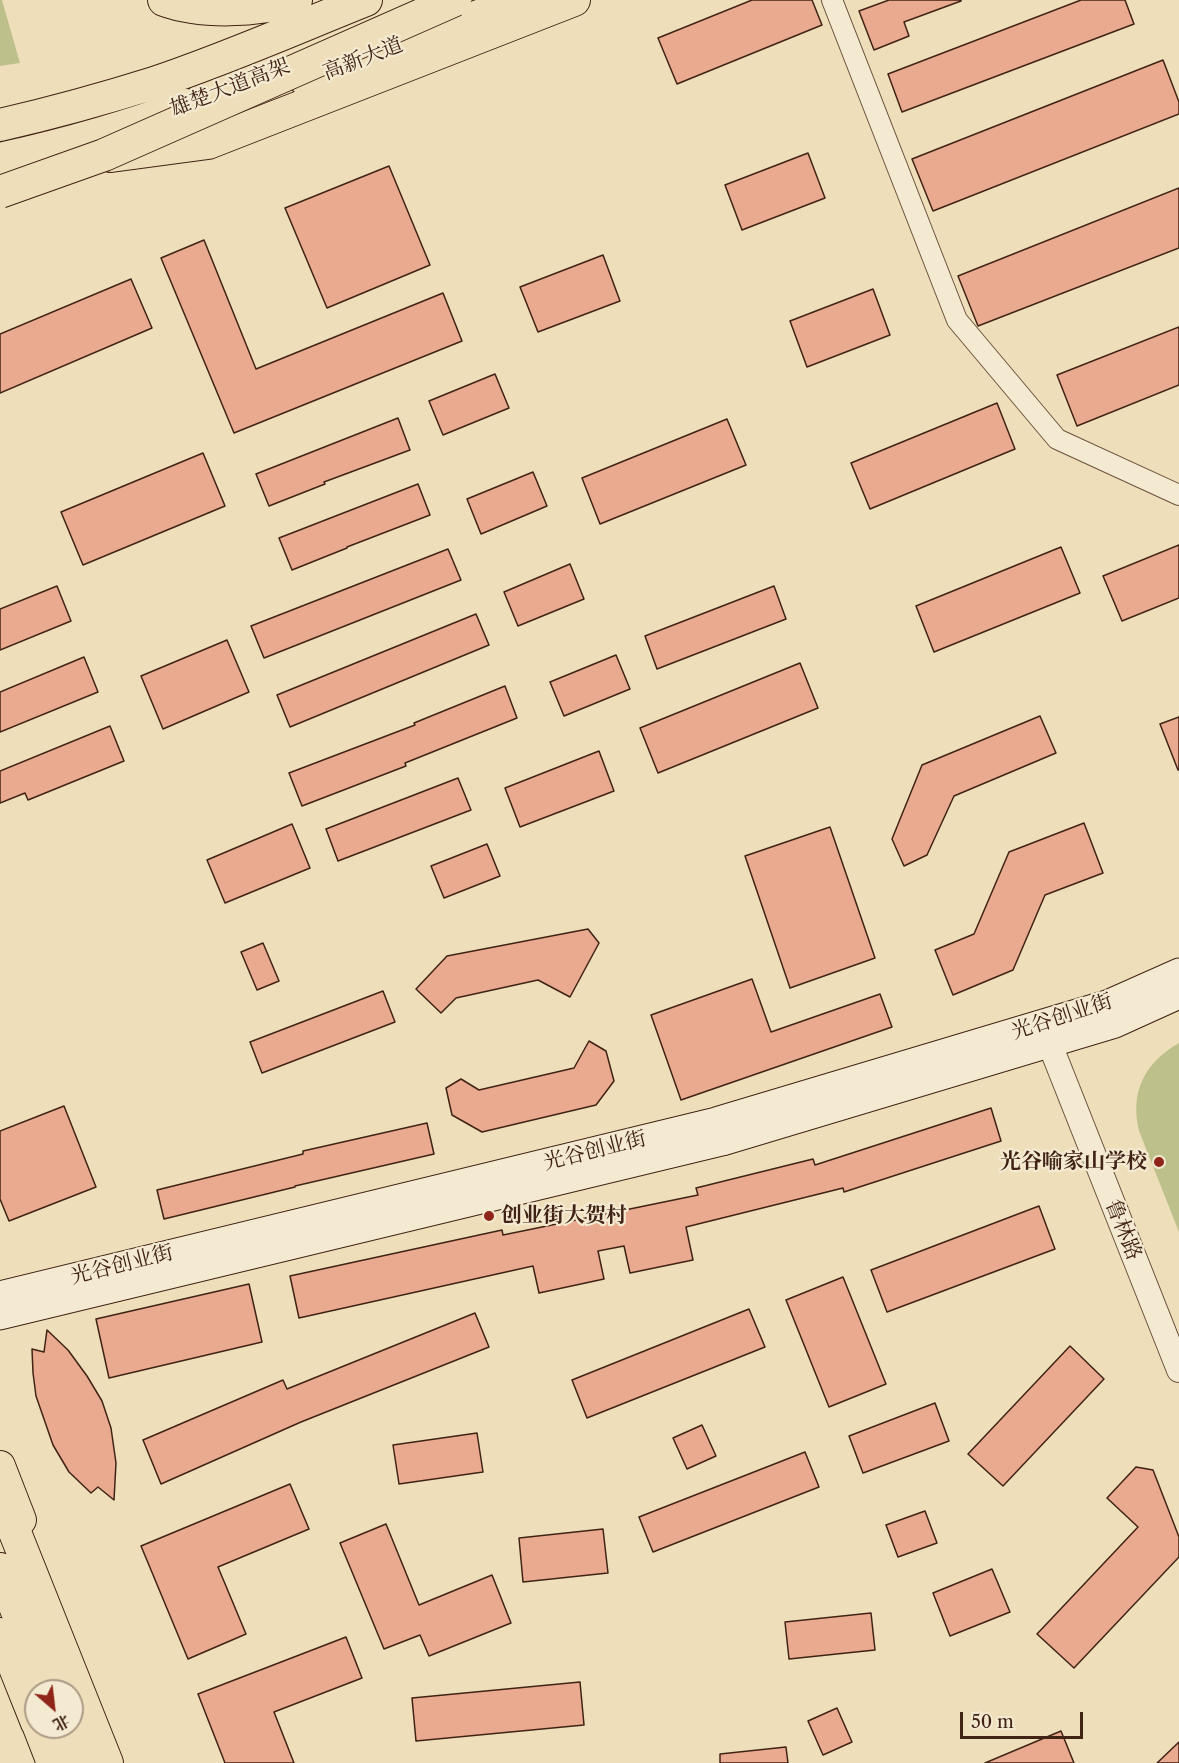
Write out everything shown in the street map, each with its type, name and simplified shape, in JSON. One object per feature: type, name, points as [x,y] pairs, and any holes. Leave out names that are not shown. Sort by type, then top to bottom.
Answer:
[{"type":"highway","points":[[164,0],[203,8],[228,9],[256,8],[296,0]]},
{"type":"highway","name":"雄楚大道高架","points":[[0,125],[91,102],[156,82],[366,0]]},
{"type":"highway","points":[[0,192],[104,155],[455,0]]},
{"type":"highway","name":"雄楚大道高架","points":[[0,159],[57,147],[137,123],[455,0]]},
{"type":"highway","points":[[63,163],[208,142],[574,0]]},
{"type":"highway","points":[[0,1495],[107,1763]]},
{"type":"highway","points":[[0,1569],[44,1679]]},
{"type":"highway","points":[[68,1739],[78,1763]]},
{"type":"main road","points":[[0,116],[98,92],[153,75],[345,0]]},
{"type":"main road","name":"高新大道","points":[[0,180],[200,121],[518,0]]},
{"type":"main road","name":"光谷创业街","points":[[0,1316],[722,1142],[1045,1034],[1179,972]]},
{"type":"main road","name":"光谷创业街","points":[[0,1295],[716,1121],[1045,1034],[1115,1024],[1179,995]]},
{"type":"main road","points":[[0,1466],[116,1763]]},
{"type":"main road","points":[[0,1634],[24,1693]]},
{"type":"main road","points":[[43,1739],[52,1763]]},
{"type":"street","points":[[832,0],[957,320],[1057,439],[1179,495]]},
{"type":"street","name":"鲁林路","points":[[1045,1034],[1179,1370]]},
{"type":"green space","points":[[0,0],[2,0],[20,63],[0,66]]},
{"type":"green space","points":[[1179,1043],[1179,1232],[1139,1131],[1137,1104],[1138,1091],[1149,1069],[1167,1051]]},
{"type":"building","points":[[752,0],[812,0],[822,25],[677,84],[658,38]]},
{"type":"building","points":[[889,0],[961,1],[904,22],[909,36],[874,50],[859,11]]},
{"type":"building","points":[[1081,0],[1125,0],[1134,24],[902,112],[888,74]]},
{"type":"building","points":[[1163,60],[1179,102],[1179,114],[933,211],[912,159]]},
{"type":"building","points":[[808,153],[825,198],[742,230],[725,185]]},
{"type":"building","points":[[389,166],[430,265],[327,308],[285,208]]},
{"type":"building","points":[[1179,188],[1179,248],[978,326],[958,276]]},
{"type":"building","points":[[204,240],[256,369],[443,293],[462,341],[234,433],[161,258]]},
{"type":"building","points":[[603,255],[620,301],[538,332],[520,287]]},
{"type":"building","points":[[131,279],[152,328],[0,393],[0,334]]},
{"type":"building","points":[[873,289],[890,335],[807,367],[790,321]]},
{"type":"building","points":[[1179,327],[1179,385],[1077,426],[1057,375]]},
{"type":"building","points":[[495,374],[509,408],[443,435],[429,401]]},
{"type":"building","points":[[997,403],[1015,449],[870,509],[851,463]]},
{"type":"building","points":[[398,418],[410,450],[324,482],[325,484],[269,506],[256,474]]},
{"type":"building","points":[[727,419],[746,465],[600,524],[582,478]]},
{"type":"building","points":[[203,453],[225,506],[83,565],[61,512]]},
{"type":"building","points":[[533,472],[547,506],[481,534],[467,499]]},
{"type":"building","points":[[418,484],[430,515],[292,570],[279,538]]},
{"type":"building","points":[[1179,545],[1179,598],[1122,621],[1103,576]]},
{"type":"building","points":[[1061,547],[1080,593],[934,652],[916,606]]},
{"type":"building","points":[[448,549],[461,580],[264,658],[251,626]]},
{"type":"building","points":[[570,564],[584,599],[518,626],[504,592]]},
{"type":"building","points":[[57,586],[71,621],[0,650],[0,609]]},
{"type":"building","points":[[774,586],[786,619],[657,669],[645,636]]},
{"type":"building","points":[[476,614],[489,645],[290,727],[277,695]]},
{"type":"building","points":[[227,640],[249,692],[163,729],[141,676]]},
{"type":"building","points":[[616,655],[630,689],[564,716],[550,682]]},
{"type":"building","points":[[84,657],[98,692],[0,732],[0,692]]},
{"type":"building","points":[[800,663],[818,708],[658,773],[640,728]]},
{"type":"building","points":[[505,686],[517,718],[405,763],[406,766],[302,806],[289,773],[415,725],[414,723]]},
{"type":"building","points":[[1040,716],[1056,753],[954,796],[927,855],[904,866],[892,839],[922,765]]},
{"type":"building","points":[[1179,717],[1179,770],[1178,770],[1160,724]]},
{"type":"building","points":[[110,726],[124,761],[28,800],[25,793],[0,803],[0,771]]},
{"type":"building","points":[[599,751],[614,791],[520,827],[505,788]]},
{"type":"building","points":[[458,778],[471,810],[338,861],[326,829]]},
{"type":"building","points":[[1084,823],[1103,873],[1045,895],[1013,970],[953,995],[935,950],[974,934],[1009,852]]},
{"type":"building","points":[[292,824],[310,868],[225,903],[207,860]]},
{"type":"building","points":[[830,827],[875,958],[790,988],[745,856]]},
{"type":"building","points":[[487,844],[500,876],[444,898],[431,866]]},
{"type":"building","points":[[588,929],[599,943],[570,997],[538,980],[456,998],[441,1013],[416,989],[447,956]]},
{"type":"building","points":[[263,943],[279,981],[257,990],[241,952]]},
{"type":"building","points":[[752,979],[771,1032],[880,994],[892,1027],[681,1100],[651,1015]]},
{"type":"building","points":[[383,991],[395,1022],[262,1073],[250,1042]]},
{"type":"building","points":[[589,1041],[606,1051],[614,1081],[596,1105],[482,1132],[452,1115],[446,1088],[461,1079],[479,1090],[574,1068]]},
{"type":"building","points":[[64,1106],[96,1187],[9,1221],[0,1199],[0,1131]]},
{"type":"building","points":[[991,1108],[1001,1141],[844,1192],[843,1188],[686,1227],[693,1260],[630,1273],[624,1246],[598,1251],[604,1279],[539,1293],[533,1266],[299,1318],[290,1276],[502,1230],[503,1235],[698,1195],[696,1188],[813,1159],[815,1165]]},
{"type":"building","points":[[427,1123],[434,1154],[164,1219],[157,1190],[303,1154],[303,1151]]},
{"type":"building","points":[[1039,1206],[1055,1249],[887,1312],[871,1270]]},
{"type":"building","points":[[843,1277],[886,1384],[829,1407],[786,1300]]},
{"type":"building","points":[[249,1284],[262,1342],[109,1378],[96,1319]]},
{"type":"building","points":[[749,1309],[765,1347],[587,1418],[572,1380]]},
{"type":"building","points":[[475,1313],[489,1347],[301,1422],[161,1484],[143,1440],[283,1380],[287,1389]]},
{"type":"building","points":[[47,1330],[68,1350],[102,1401],[111,1428],[116,1463],[114,1500],[98,1487],[91,1493],[69,1472],[53,1445],[36,1396],[33,1373],[32,1349],[44,1352]]},
{"type":"building","points":[[1070,1346],[1104,1379],[1003,1486],[968,1454]]},
{"type":"building","points":[[935,1403],[949,1441],[863,1473],[849,1436]]},
{"type":"building","points":[[702,1425],[716,1456],[687,1469],[673,1438]]},
{"type":"building","points":[[477,1433],[483,1472],[399,1484],[393,1445]]},
{"type":"building","points":[[805,1452],[819,1487],[653,1552],[639,1517]]},
{"type":"building","points":[[1136,1467],[1153,1470],[1179,1537],[1179,1557],[1074,1668],[1037,1634],[1138,1527],[1107,1498]]},
{"type":"building","points":[[290,1484],[309,1529],[218,1567],[246,1634],[188,1659],[141,1546]]},
{"type":"building","points":[[925,1511],[937,1543],[898,1557],[886,1525]]},
{"type":"building","points":[[386,1524],[419,1605],[492,1575],[511,1623],[429,1656],[420,1635],[384,1649],[340,1543]]},
{"type":"building","points":[[603,1529],[608,1573],[523,1582],[519,1538]]},
{"type":"building","points":[[992,1569],[1010,1612],[950,1636],[933,1593]]},
{"type":"building","points":[[871,1613],[875,1650],[789,1659],[785,1622]]},
{"type":"building","points":[[346,1637],[362,1678],[274,1712],[294,1763],[225,1763],[198,1694]]},
{"type":"building","points":[[580,1682],[584,1725],[416,1741],[412,1698]]},
{"type":"building","points":[[837,1708],[852,1742],[823,1755],[808,1721]]},
{"type":"building","points":[[1061,1731],[1074,1763],[985,1763]]},
{"type":"building","points":[[1179,1742],[1179,1763],[1157,1763]]},
{"type":"building","points":[[786,1747],[788,1763],[720,1763],[720,1754]]},
{"type":"place","name":"光谷喻家山学校","points":[[1159,1162]]},
{"type":"place","name":"创业街大贺村","points":[[489,1216]]}]
